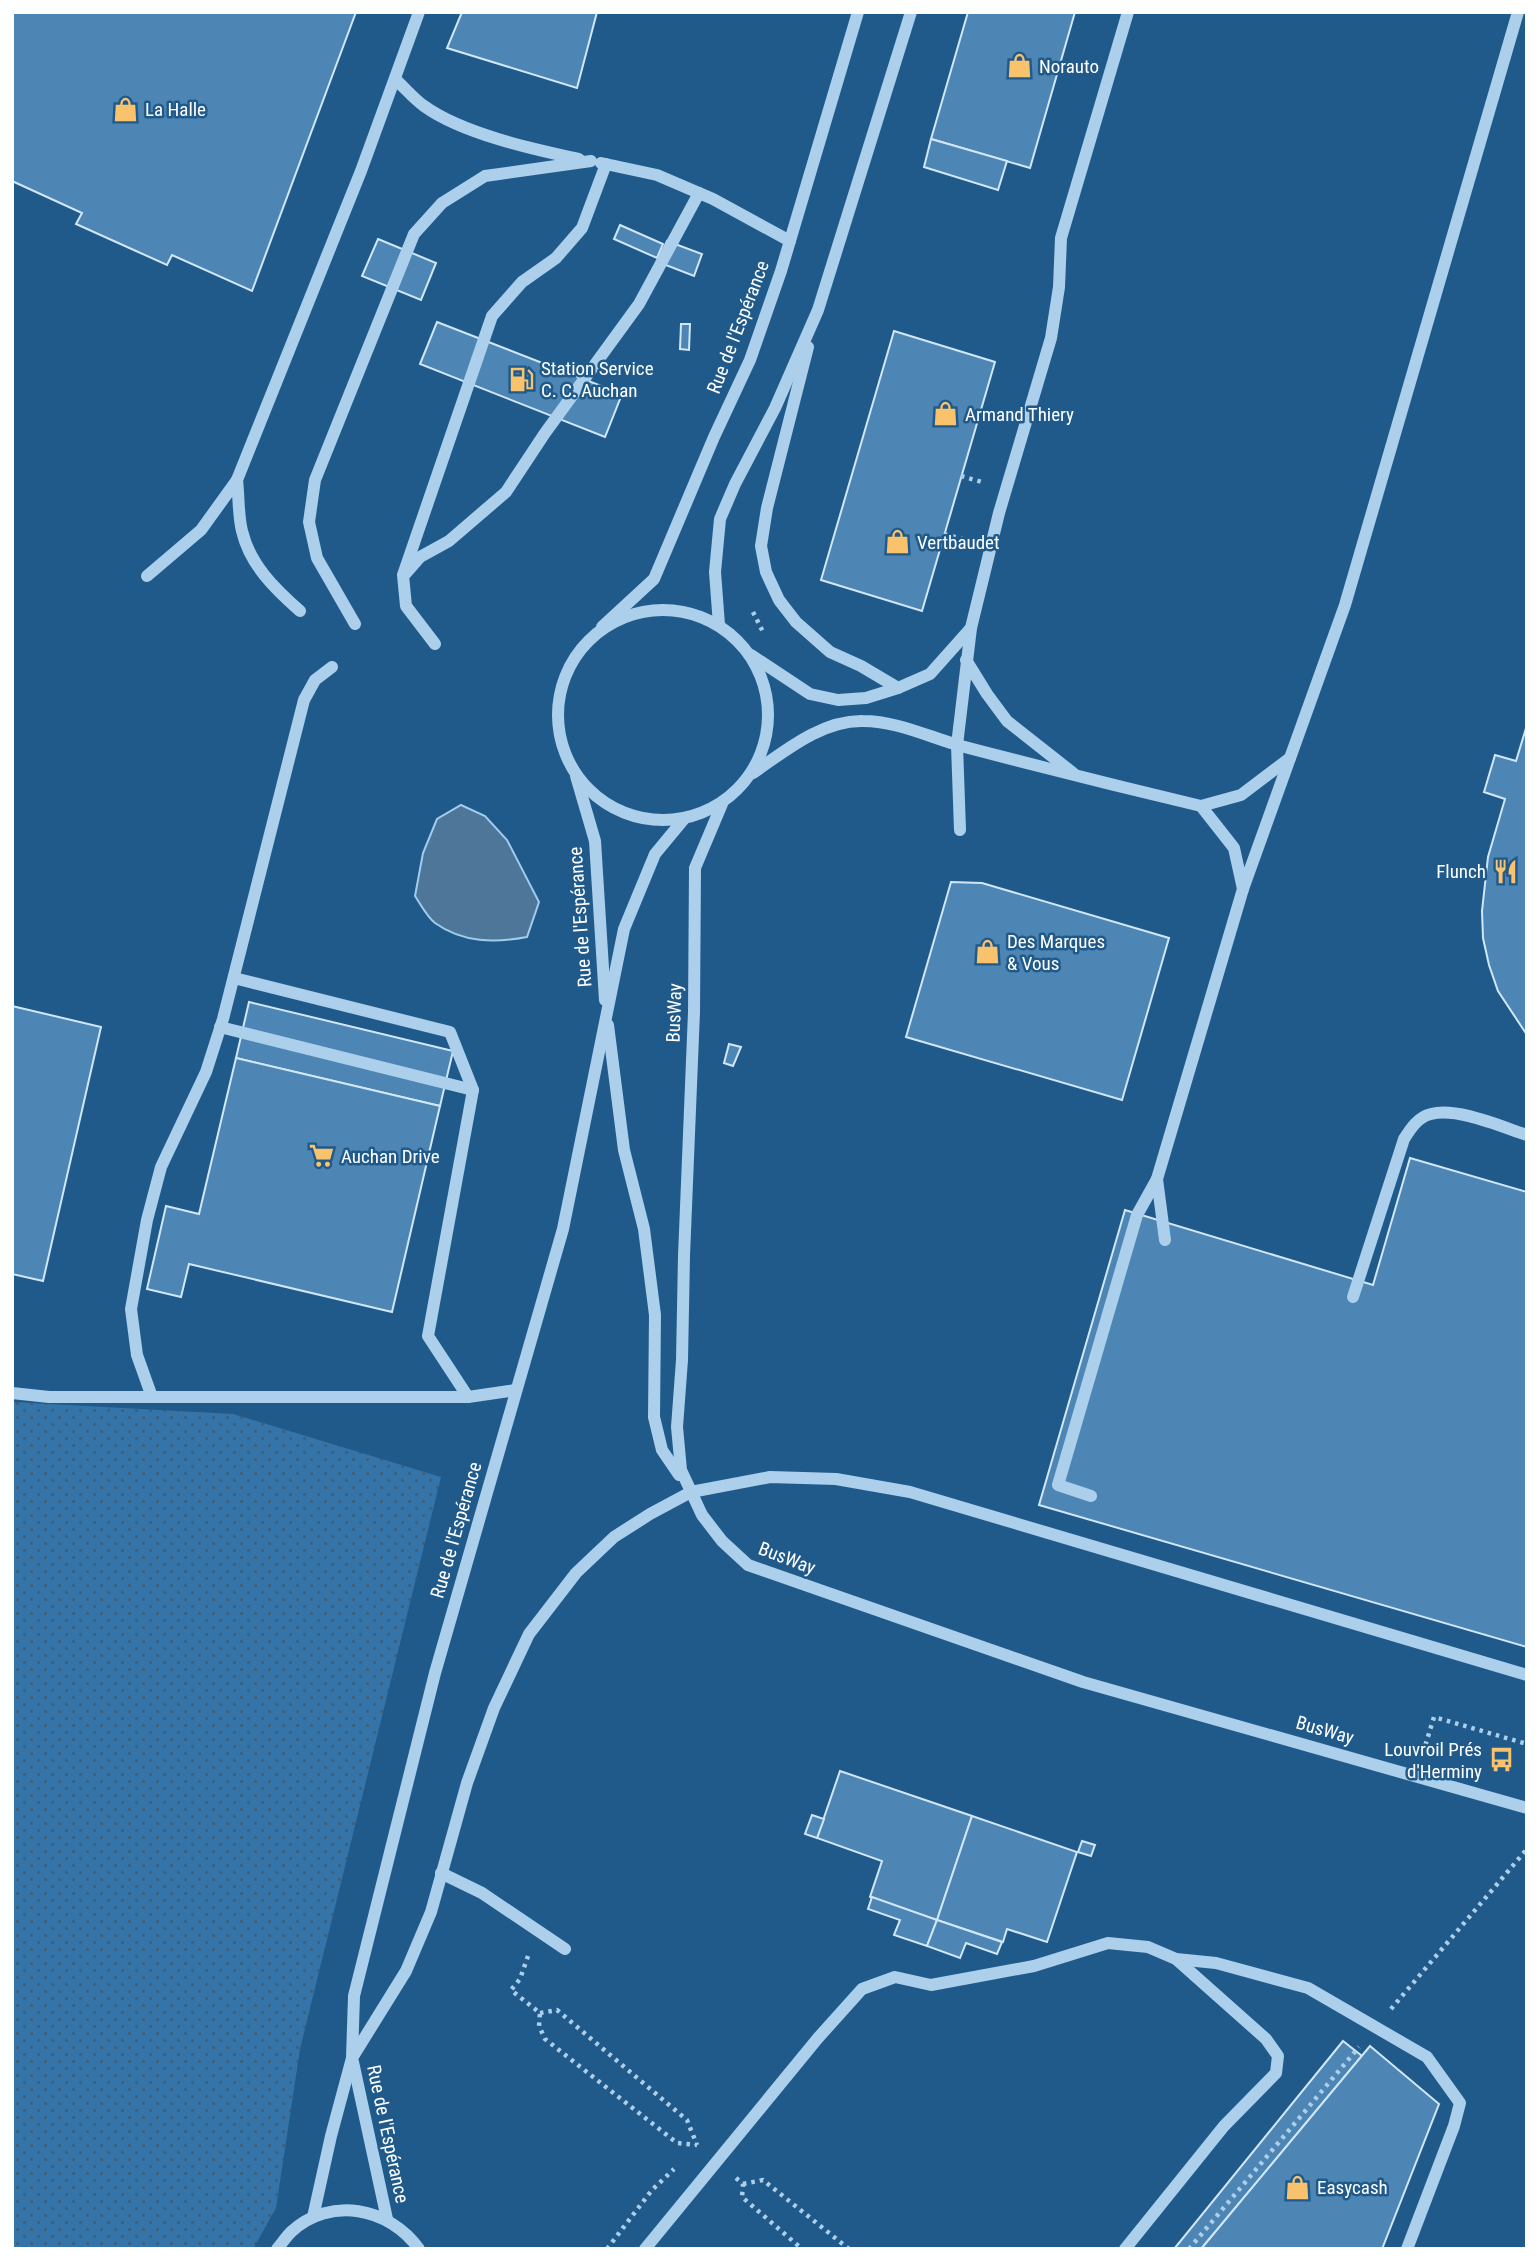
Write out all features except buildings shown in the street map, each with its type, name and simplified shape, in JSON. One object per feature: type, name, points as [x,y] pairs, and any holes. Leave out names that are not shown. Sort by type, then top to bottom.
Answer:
[{"type":"street","points":[[147,576],[201,530],[237,480],[361,171],[419,12]]},
{"type":"street","name":"Rue de l'Espérance","points":[[602,627],[654,579],[750,360],[790,241],[858,12]]},
{"type":"street","points":[[898,688],[861,666],[830,652],[796,622],[779,600],[766,572],[761,546],[767,508],[818,310],[911,12]]},
{"type":"street","points":[[960,830],[957,745],[971,628],[999,513],[1051,338],[1059,287],[1061,238],[1128,12]]},
{"type":"street","points":[[1091,1496],[1058,1485],[1137,1214],[1157,1179],[1243,889],[1345,605],[1518,12]]},
{"type":"street","points":[[396,79],[424,106],[457,123],[524,147],[657,175],[699,193],[790,241]]},
{"type":"street","points":[[355,624],[317,558],[309,522],[315,480],[414,234],[442,203],[485,176],[591,161]]},
{"type":"street","points":[[435,644],[406,606],[403,575],[492,316],[522,282],[556,258],[582,228],[606,164]]},
{"type":"street","points":[[403,575],[420,557],[449,541],[506,492],[545,433],[639,304],[699,193]]},
{"type":"street","points":[[719,625],[715,572],[720,519],[775,408],[818,310]]},
{"type":"street","points":[[237,480],[242,530],[250,554],[258,568],[279,592],[300,611]]},
{"type":"street","points":[[971,628],[930,674],[866,698],[838,700],[810,694],[751,655],[719,625],[681,610],[639,610],[602,627],[568,666],[557,701],[559,738],[576,776],[606,805],[643,820],[684,819],[722,804],[753,773],[797,743],[830,726],[862,720],[900,726],[957,745],[1201,806],[1241,794],[1290,758]]},
{"type":"street","points":[[751,655],[767,693],[768,734],[753,773]]},
{"type":"street","points":[[966,660],[1007,720],[1079,777]]},
{"type":"street","points":[[152,1396],[137,1354],[131,1309],[147,1220],[161,1167],[206,1072],[220,1027],[304,701],[315,680],[332,667]]},
{"type":"street","name":"Rue de l'Espérance","points":[[576,776],[595,841],[606,1015]]},
{"type":"street","name":"BusWay","points":[[722,804],[695,868],[694,1012],[682,1360],[677,1427],[681,1470],[708,1524],[748,1565],[1083,1682],[1527,1808]]},
{"type":"street","points":[[1201,806],[1234,848],[1243,889]]},
{"type":"street","name":"Rue de l'Espérance","points":[[313,2217],[352,2058],[354,1996],[363,1957],[435,1673],[563,1229],[624,929],[655,854],[684,819]]},
{"type":"street","points":[[234,978],[450,1032],[473,1090],[428,1336],[468,1397]]},
{"type":"street","points":[[606,1015],[624,1150],[644,1229],[655,1315],[653,1417],[662,1450],[691,1492]]},
{"type":"street","points":[[220,1027],[473,1090]]},
{"type":"street","points":[[1353,1297],[1404,1139],[1413,1124],[1429,1114],[1447,1112],[1527,1135]]},
{"type":"street","points":[[1157,1179],[1165,1240]]},
{"type":"street","points":[[12,1393],[49,1397],[468,1397],[516,1390]]},
{"type":"street","points":[[352,2058],[406,1971],[431,1912],[471,1770],[494,1708],[529,1634],[576,1573],[614,1537],[691,1492],[770,1477],[836,1479],[910,1492],[1527,1675]]},
{"type":"street","points":[[441,1873],[482,1893],[565,1949]]},
{"type":"street","points":[[645,2249],[862,1989],[895,1977],[932,1985],[1034,1966],[1108,1943],[1148,1947],[1177,1959],[1216,1963],[1308,1988],[1427,2057],[1460,2103],[1454,2126],[1407,2249]]},
{"type":"street","points":[[1125,2249],[1224,2126],[1276,2073],[1278,2056],[1266,2039],[1177,1959]]},
{"type":"street","name":"Rue de l'Espérance","points":[[352,2058],[387,2219]]},
{"type":"street","name":"Rue de l'Espérance","points":[[277,2249],[292,2231],[313,2217],[337,2211],[362,2211],[387,2219],[409,2236],[419,2249]]},
{"type":"path","points":[[749,604],[766,635]]},
{"type":"path","points":[[520,1918],[512,1931],[523,1941],[528,1957],[520,1979],[510,1990],[540,2013],[557,2010],[687,2120],[698,2145],[743,2184],[764,2180],[849,2249]]},
{"type":"path","points":[[540,2013],[539,2026],[545,2039],[677,2143],[698,2145]]},
{"type":"path","points":[[688,2154],[698,2145]]},
{"type":"path","points":[[607,2249],[652,2190],[679,2163]]},
{"type":"path","points":[[743,2184],[743,2197],[802,2249]]},
{"type":"shaded area","points":[[461,805],[485,816],[507,840],[539,902],[527,937],[479,940],[446,930],[432,920],[415,896],[423,853],[437,819]]},
{"type":"shaded area","points":[[12,1402],[233,1414],[441,1477],[300,2049],[276,2208],[253,2249],[12,2249]]},
{"type":"place","name":"Norauto","points":[[1019,66]]},
{"type":"place","name":"La Halle","points":[[125,109]]},
{"type":"place","name":"Station Service C. C. Auchan","points":[[521,379]]},
{"type":"place","name":"Armand Thiery","points":[[945,414]]},
{"type":"place","name":"Vertbaudet","points":[[897,542]]},
{"type":"place","name":"Flunch","points":[[1506,871]]},
{"type":"place","name":"Des Marques & Vous","points":[[987,952]]},
{"type":"place","name":"Auchan Drive","points":[[321,1156]]},
{"type":"place","name":"Louvroil Prés d'Herminy","points":[[1502,1760]]},
{"type":"place","name":"Easycash","points":[[1297,2187]]}]
